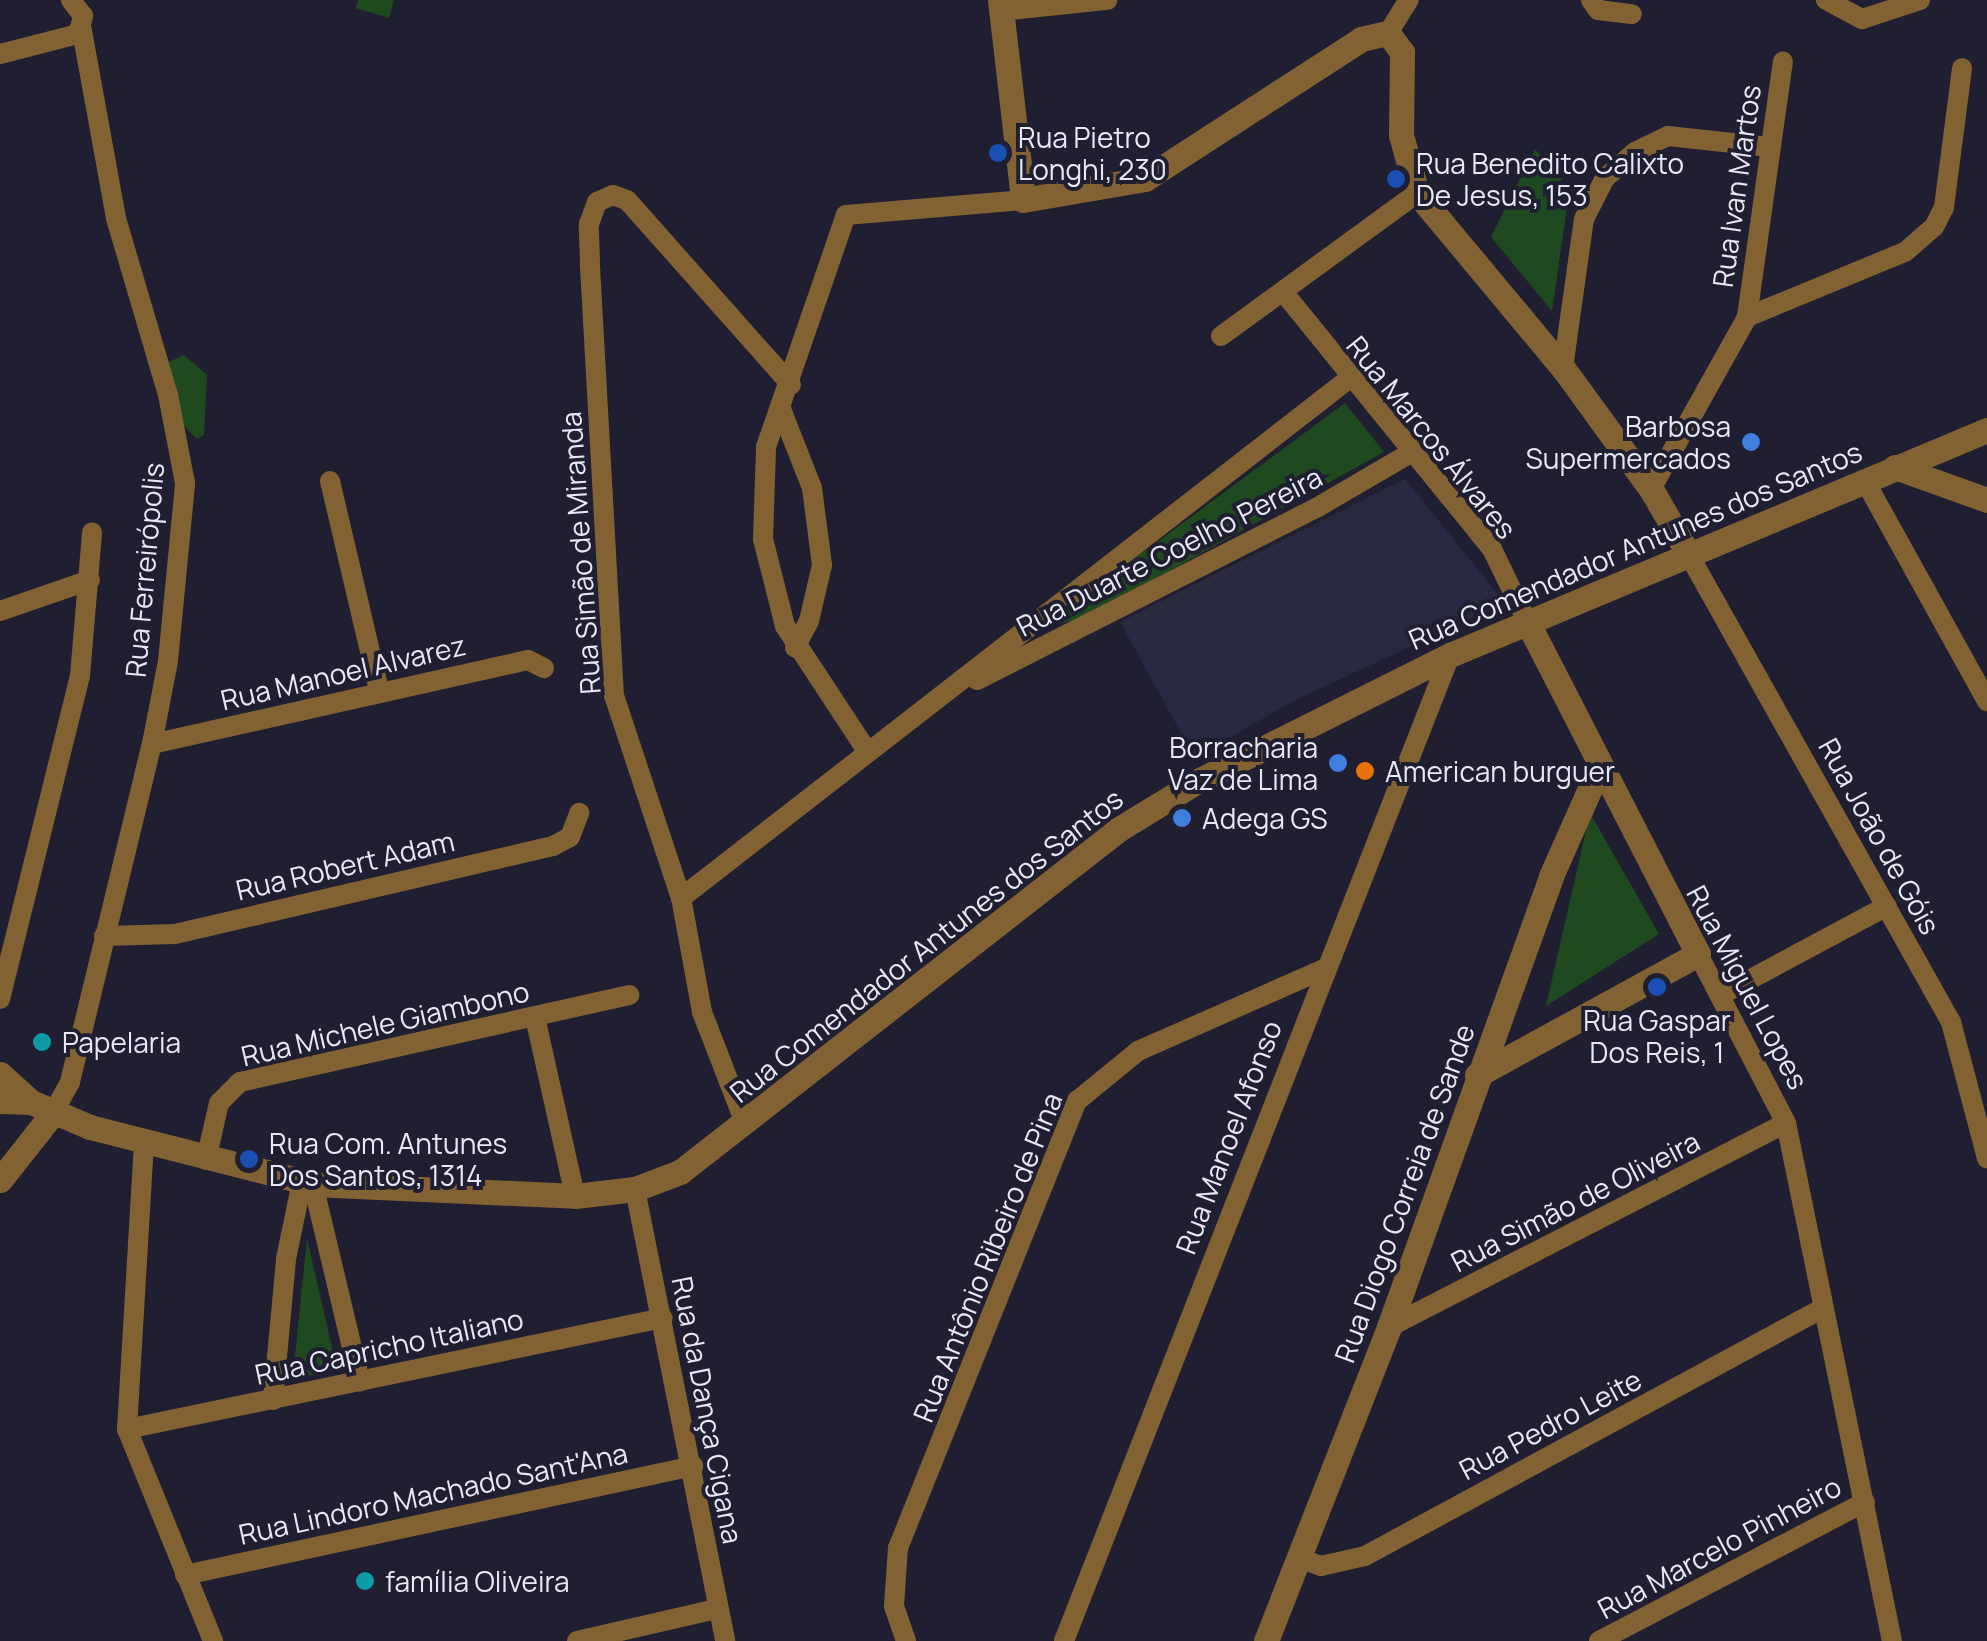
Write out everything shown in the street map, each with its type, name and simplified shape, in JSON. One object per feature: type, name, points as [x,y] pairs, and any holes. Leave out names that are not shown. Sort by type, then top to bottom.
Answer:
[{"type":"street","name":"Rua Ferreirópolis","points":[[42,1108],[70,1082],[152,744],[168,660],[182,453],[116,218],[83,27],[72,0]]},
{"type":"street","points":[[1022,200],[1001,6],[1107,0]]},
{"type":"street","points":[[867,752],[794,647],[762,539],[766,446],[791,385],[846,215],[1022,200],[1145,178],[1361,40],[1388,33],[1410,0]]},
{"type":"street","points":[[1591,0],[1598,10],[1632,14]]},
{"type":"street","points":[[1826,0],[1862,19],[1920,0]]},
{"type":"street","points":[[0,54],[63,41],[83,27]]},
{"type":"street","points":[[1388,33],[1402,52],[1402,135],[1418,193],[1563,368],[1651,489],[1688,555]]},
{"type":"street","name":"Rua Ivan Martos","points":[[1747,317],[1783,62]]},
{"type":"street","points":[[1651,489],[1747,317],[1905,252],[1934,228],[1944,207],[1962,68]]},
{"type":"street","points":[[1563,368],[1584,219],[1604,178],[1635,152],[1668,136],[1769,146]]},
{"type":"street","points":[[1220,336],[1418,193]]},
{"type":"street","name":"Rua Simão de Miranda","points":[[745,1123],[702,1012],[682,898],[610,668],[589,224],[598,202],[613,194],[626,200],[791,385]]},
{"type":"street","name":"Rua Marcos Álvares","points":[[1284,293],[1492,549],[1528,621]]},
{"type":"street","name":"Rua Duarte Coelho Pereira","points":[[682,898],[1350,378]]},
{"type":"street","points":[[781,409],[812,488],[821,551],[818,587],[794,647]]},
{"type":"street","name":"Rua Comendador Antunes dos Santos","points":[[0,1101],[42,1108],[144,1143],[308,1183],[575,1196],[635,1189],[680,1172],[1119,828],[1318,718],[1450,655],[1987,430]]},
{"type":"street","name":"Rua Duarte Coelho Pereira","points":[[948,694],[1318,507],[1412,452]]},
{"type":"street","points":[[1895,467],[1987,500]]},
{"type":"street","points":[[1865,481],[1987,701]]},
{"type":"street","points":[[330,482],[379,690]]},
{"type":"street","points":[[0,998],[80,676],[92,532]]},
{"type":"street","name":"Rua João de Góis","points":[[1688,555],[1952,1022],[1987,1158]]},
{"type":"street","points":[[0,611],[90,580]]},
{"type":"street","name":"Rua Miguel Lopes","points":[[1528,621],[1786,1124],[1892,1641]]},
{"type":"street","name":"Rua Manoel Afonso","points":[[1064,1641],[1322,970],[1450,655]]},
{"type":"street","name":"Rua Manoel Alvarez","points":[[152,744],[379,690],[528,660],[544,668]]},
{"type":"street","name":"Rua Diogo Correia de Sande","points":[[1266,1641],[1390,1327],[1505,1000],[1600,766]]},
{"type":"street","name":"Rua Robert Adam","points":[[104,936],[175,934],[553,846],[570,837],[579,812]]},
{"type":"street","points":[[1720,995],[1887,906]]},
{"type":"street","points":[[1477,1076],[1698,954]]},
{"type":"street","name":"Rua Antônio Ribeiro de Pina","points":[[906,1641],[893,1595],[898,1548],[1077,1101],[1138,1051],[1322,970]]},
{"type":"street","name":"Rua Michele Giambono","points":[[206,1160],[219,1103],[240,1082],[629,995]]},
{"type":"street","points":[[1505,1000],[1517,1026],[1536,1043]]},
{"type":"street","points":[[536,1017],[575,1196]]},
{"type":"street","name":"Rua Comendador Antunes dos Santos","points":[[0,1074],[42,1108]]},
{"type":"street","points":[[0,1180],[42,1108]]},
{"type":"street","name":"Rua Simão de Oliveira","points":[[1390,1327],[1786,1124]]},
{"type":"street","points":[[144,1143],[127,1429],[213,1641]]},
{"type":"street","points":[[308,1183],[360,1381]]},
{"type":"street","points":[[273,1400],[286,1258],[308,1183]]},
{"type":"street","name":"Rua da Dança Cigana","points":[[635,1189],[725,1641]]},
{"type":"street","name":"Rua Pedro Leite","points":[[1298,1558],[1321,1566],[1365,1556],[1823,1308]]},
{"type":"street","name":"Rua Capricho Italiano","points":[[127,1429],[663,1318]]},
{"type":"street","name":"Rua Lindoro Machado Sant'Ana","points":[[185,1574],[692,1466]]},
{"type":"street","name":"Rua Marcelo Pinheiro","points":[[1599,1641],[1865,1502]]},
{"type":"street","points":[[577,1641],[717,1608]]},
{"type":"shaded area","points":[[1405,479],[1505,603],[1295,700],[1195,758],[1120,622]]},
{"type":"green space","points":[[358,0],[394,0],[389,18],[356,8]]},
{"type":"green space","points":[[1535,149],[1570,187],[1552,311],[1491,237]]},
{"type":"green space","points":[[184,355],[207,375],[204,435],[197,439],[181,423],[164,364]]},
{"type":"green space","points":[[1345,403],[1384,452],[1088,616],[1038,630]]},
{"type":"green space","points":[[1590,813],[1659,934],[1546,1006]]},
{"type":"green space","points":[[307,1238],[337,1369],[295,1379],[293,1375]]},
{"type":"place","name":"Rua Pietro Longhi, 230","points":[[998,153]]},
{"type":"place","name":"Rua Benedito Calixto De Jesus, 153","points":[[1396,179]]},
{"type":"place","name":"Barbosa Supermercados","points":[[1751,442]]},
{"type":"place","name":"Borracharia Vaz de Lima","points":[[1338,763]]},
{"type":"place","name":"American burguer","points":[[1365,771]]},
{"type":"place","name":"Adega GS","points":[[1182,818]]},
{"type":"place","name":"Rua Gaspar Dos Reis, 1","points":[[1657,987]]},
{"type":"place","name":"Papelaria","points":[[42,1042]]},
{"type":"place","name":"Rua Com. Antunes Dos Santos, 1314","points":[[249,1159]]},
{"type":"place","name":"família Oliveira","points":[[365,1581]]}]
